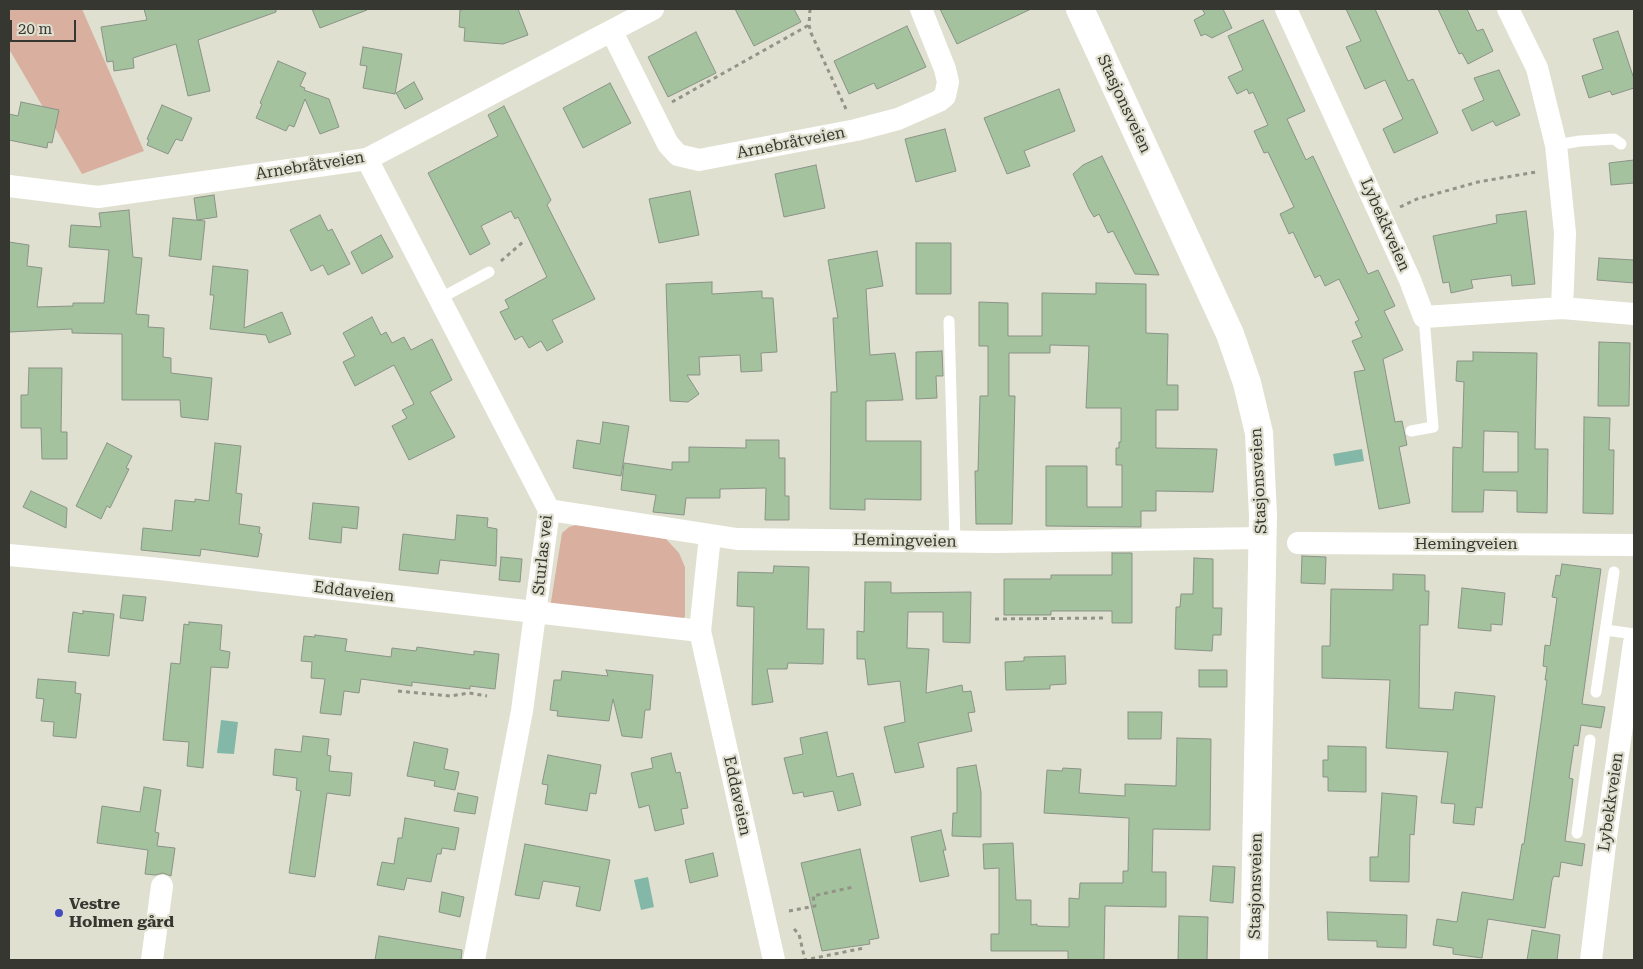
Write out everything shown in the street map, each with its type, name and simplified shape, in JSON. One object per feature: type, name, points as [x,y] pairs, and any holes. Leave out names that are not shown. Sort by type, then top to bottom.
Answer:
[{"type":"street","name":"Arnebråtveien","points":[[9,186],[98,197],[366,159],[653,9]]},
{"type":"street","name":"Arnebråtveien","points":[[612,32],[672,151],[687,159],[709,158],[856,130],[898,119],[925,108],[945,96],[948,82],[945,69],[921,9]]},
{"type":"street","name":"Stasjonsveien","points":[[1080,9],[1239,358],[1259,433],[1263,490],[1263,538],[1254,960]]},
{"type":"street","name":"Lybekkveien","points":[[1286,9],[1381,215],[1424,317]]},
{"type":"street","points":[[1508,9],[1537,68],[1556,145],[1564,233],[1562,308]]},
{"type":"street","name":"Sturlas vei","points":[[366,159],[550,510],[522,710],[474,960]]},
{"type":"street","points":[[1424,317],[1562,308],[1634,314]]},
{"type":"street","name":"Hemingveien","points":[[550,510],[737,539],[955,542],[1263,538]]},
{"type":"street","name":"Eddaveien","points":[[710,536],[700,631],[774,960]]},
{"type":"street","name":"Hemingveien","points":[[1298,543],[1634,545]]},
{"type":"street","name":"Eddaveien","points":[[9,555],[160,569],[700,631]]},
{"type":"street","name":"Lybekkveien","points":[[1591,960],[1606,837],[1634,643]]},
{"type":"street","points":[[152,960],[162,886]]},
{"type":"lane","points":[[1556,145],[1580,141],[1614,139],[1621,144]]},
{"type":"lane","points":[[438,298],[489,272]]},
{"type":"lane","points":[[1411,431],[1433,427],[1424,317]]},
{"type":"lane","points":[[949,321],[955,542]]},
{"type":"lane","points":[[1596,692],[1614,572]]},
{"type":"lane","points":[[1606,630],[1634,634]]},
{"type":"lane","name":"Lybekkveien","points":[[1577,833],[1590,740]]},
{"type":"path","points":[[810,9],[809,26],[856,130]]},
{"type":"path","points":[[652,112],[809,26]]},
{"type":"path","points":[[1381,215],[1417,199],[1478,182],[1559,168]]},
{"type":"path","points":[[489,272],[523,242]]},
{"type":"path","points":[[995,619],[1105,618]]},
{"type":"path","points":[[398,691],[450,696],[469,693],[487,696]]},
{"type":"path","points":[[789,911],[815,906],[813,896],[853,887]]},
{"type":"path","points":[[794,929],[799,934],[805,960],[864,948]]},
{"type":"shaded area","points":[[9,9],[82,9],[144,151],[82,174],[9,49]]},
{"type":"shaded area","points":[[579,524],[666,539],[679,553],[685,567],[685,617],[674,622],[550,608],[562,533],[569,527]]},
{"type":"water","points":[[1362,449],[1364,461],[1335,466],[1333,454]]},
{"type":"water","points":[[221,720],[238,722],[234,754],[217,753]]},
{"type":"water","points":[[648,877],[654,907],[641,910],[634,880]]},
{"type":"building","points":[[144,9],[276,9],[276,12],[198,40],[210,91],[188,96],[176,44],[133,58],[134,68],[114,71],[113,61],[107,62],[101,27],[147,20]]},
{"type":"building","points":[[312,9],[367,9],[367,10],[320,28]]},
{"type":"building","points":[[518,9],[528,35],[503,44],[464,41],[465,28],[459,27],[460,10]]},
{"type":"building","points":[[735,9],[794,9],[801,22],[754,46]]},
{"type":"building","points":[[940,9],[1031,9],[957,44]]},
{"type":"building","points":[[1202,9],[1223,9],[1232,28],[1212,38],[1205,34],[1201,36],[1194,20],[1205,14]]},
{"type":"building","points":[[1346,9],[1375,9],[1408,81],[1413,79],[1438,133],[1394,153],[1383,129],[1403,119],[1385,80],[1365,89],[1346,47],[1361,41]]},
{"type":"building","points":[[1438,9],[1467,9],[1477,31],[1483,29],[1493,51],[1468,64],[1462,53],[1459,54]]},
{"type":"building","points":[[1263,20],[1305,111],[1287,119],[1306,160],[1313,156],[1368,274],[1378,270],[1395,306],[1384,311],[1403,350],[1383,359],[1395,422],[1402,421],[1407,445],[1399,447],[1410,503],[1379,509],[1354,372],[1365,370],[1352,341],[1362,337],[1355,322],[1359,320],[1339,279],[1325,286],[1320,275],[1315,278],[1293,232],[1289,234],[1280,214],[1294,207],[1268,152],[1264,153],[1254,131],[1268,125],[1253,92],[1249,94],[1247,89],[1237,94],[1228,77],[1243,70],[1228,36]]},
{"type":"building","points":[[907,26],[926,67],[877,89],[874,83],[849,94],[834,61]]},
{"type":"building","points":[[1618,31],[1634,79],[1634,88],[1612,95],[1610,91],[1589,98],[1582,76],[1603,69],[1593,39]]},
{"type":"building","points":[[696,32],[716,73],[668,97],[648,57]]},
{"type":"building","points":[[363,47],[402,54],[395,94],[363,88],[367,66],[360,65]]},
{"type":"building","points":[[278,61],[306,73],[300,86],[305,88],[304,90],[329,99],[339,127],[320,134],[305,99],[294,127],[289,125],[286,131],[256,118],[262,104],[260,103]]},
{"type":"building","points":[[1499,70],[1520,115],[1496,126],[1493,121],[1472,131],[1462,110],[1484,100],[1474,78]]},
{"type":"building","points":[[414,82],[423,99],[405,109],[396,93]]},
{"type":"building","points":[[610,83],[631,123],[583,148],[563,108]]},
{"type":"building","points":[[1059,89],[1075,131],[1024,151],[1030,166],[1007,174],[984,118]]},
{"type":"building","points":[[21,102],[59,110],[52,143],[48,142],[47,148],[9,140],[9,114],[18,116]]},
{"type":"building","points":[[162,105],[192,118],[182,141],[176,139],[168,154],[147,145],[149,140],[147,139]]},
{"type":"building","points":[[504,106],[551,200],[547,205],[595,299],[552,320],[563,342],[547,351],[541,341],[529,348],[522,336],[515,340],[500,312],[509,308],[505,300],[547,277],[518,217],[515,219],[511,211],[481,226],[490,244],[470,255],[428,173],[498,136],[488,115]]},
{"type":"building","points":[[945,129],[956,171],[916,182],[905,139]]},
{"type":"building","points":[[1102,156],[1159,275],[1135,274],[1113,231],[1108,233],[1099,214],[1094,217],[1089,209],[1073,174],[1083,165]]},
{"type":"building","points":[[1634,160],[1634,183],[1611,185],[1609,163]]},
{"type":"building","points":[[816,165],[825,208],[784,217],[775,174]]},
{"type":"building","points":[[690,191],[699,235],[659,243],[649,199]]},
{"type":"building","points":[[214,195],[217,217],[197,220],[194,198]]},
{"type":"building","points":[[129,210],[133,257],[142,258],[136,314],[149,315],[148,327],[164,328],[163,357],[171,358],[171,373],[212,378],[208,420],[181,417],[180,400],[122,400],[122,334],[72,333],[72,329],[9,332],[9,242],[29,245],[27,266],[42,268],[37,307],[73,306],[73,303],[104,303],[109,250],[69,247],[71,225],[101,227],[99,213]]},
{"type":"building","points":[[1526,211],[1535,284],[1512,286],[1511,275],[1471,280],[1473,288],[1451,293],[1449,282],[1443,283],[1433,236],[1497,223],[1496,215]]},
{"type":"building","points":[[320,215],[328,231],[332,229],[350,264],[328,275],[323,265],[311,271],[290,230]]},
{"type":"building","points":[[173,218],[205,221],[201,260],[169,256]]},
{"type":"building","points":[[381,235],[393,257],[362,274],[351,252]]},
{"type":"building","points":[[916,243],[951,243],[951,294],[916,294]]},
{"type":"building","points":[[877,251],[883,286],[866,289],[870,355],[895,353],[903,400],[866,401],[866,441],[921,441],[921,500],[865,499],[865,510],[830,509],[831,392],[837,392],[833,318],[838,318],[828,260]]},
{"type":"building","points":[[1599,258],[1634,260],[1634,283],[1597,280]]},
{"type":"building","points":[[213,266],[248,270],[244,328],[282,312],[291,334],[269,343],[266,335],[210,329],[214,295],[210,295]]},
{"type":"building","points":[[712,282],[712,294],[762,291],[762,298],[773,298],[777,352],[761,353],[762,371],[741,372],[740,355],[699,357],[700,375],[687,375],[699,394],[688,402],[670,401],[666,284]]},
{"type":"building","points":[[1096,283],[1146,284],[1146,333],[1168,334],[1167,385],[1178,385],[1178,410],[1156,410],[1156,448],[1217,449],[1213,492],[1156,491],[1156,511],[1141,511],[1141,527],[1046,526],[1046,466],[1087,466],[1087,507],[1122,507],[1122,465],[1116,465],[1116,448],[1119,448],[1119,442],[1121,442],[1121,408],[1086,408],[1089,346],[1050,345],[1050,353],[1009,353],[1009,396],[1015,396],[1012,524],[976,524],[975,471],[978,471],[980,396],[988,396],[988,346],[979,346],[979,302],[1008,303],[1008,336],[1042,336],[1042,293],[1096,294]]},
{"type":"building","points":[[372,317],[381,335],[386,332],[392,343],[404,337],[411,350],[432,339],[452,380],[430,392],[455,437],[409,460],[392,426],[407,418],[402,410],[414,404],[394,365],[355,386],[343,362],[355,356],[343,333]]},
{"type":"building","points":[[1599,342],[1630,343],[1629,406],[1598,406]]},
{"type":"building","points":[[942,351],[943,376],[936,376],[937,398],[916,399],[916,352]]},
{"type":"building","points":[[1473,352],[1537,353],[1535,449],[1548,449],[1547,513],[1517,512],[1517,491],[1484,490],[1483,512],[1452,512],[1453,447],[1462,448],[1464,382],[1456,381],[1457,361],[1473,361]],"holes":[[[1484,431],[1518,432],[1518,472],[1483,472]]]},
{"type":"building","points":[[29,368],[62,368],[61,432],[67,432],[67,459],[42,459],[41,428],[21,428],[21,395],[28,395]]},
{"type":"building","points":[[1584,417],[1610,418],[1609,450],[1614,450],[1613,514],[1583,513]]},
{"type":"building","points":[[603,422],[629,426],[621,476],[573,468],[577,440],[600,444]]},
{"type":"building","points":[[746,440],[779,440],[779,458],[785,458],[785,496],[789,496],[789,520],[765,520],[766,488],[720,489],[720,498],[686,498],[684,515],[653,512],[656,495],[621,490],[624,463],[672,470],[672,462],[689,462],[689,447],[746,448]]},
{"type":"building","points":[[107,443],[132,456],[126,468],[129,469],[110,508],[107,506],[101,519],[76,506]]},
{"type":"building","points":[[215,443],[241,446],[236,493],[242,494],[239,524],[260,527],[259,533],[262,534],[258,557],[201,549],[200,556],[141,550],[143,528],[172,531],[175,500],[195,502],[195,499],[209,501]]},
{"type":"building","points":[[31,491],[67,508],[66,528],[23,507]]},
{"type":"building","points":[[313,503],[359,507],[357,529],[342,527],[341,543],[309,539]]},
{"type":"building","points":[[457,515],[488,518],[487,527],[497,529],[496,566],[440,560],[438,574],[399,570],[403,534],[455,540]]},
{"type":"building","points":[[1112,553],[1132,553],[1132,623],[1112,623],[1112,611],[1051,611],[1051,615],[1004,615],[1004,579],[1051,579],[1051,575],[1112,575]]},
{"type":"building","points":[[1302,556],[1326,557],[1325,584],[1301,583]]},
{"type":"building","points":[[501,557],[522,559],[520,582],[499,580]]},
{"type":"building","points":[[1194,558],[1213,559],[1213,608],[1222,608],[1221,635],[1213,635],[1212,651],[1175,649],[1176,607],[1180,607],[1181,594],[1193,594]]},
{"type":"building","points":[[1562,564],[1601,569],[1582,704],[1605,707],[1601,728],[1581,725],[1578,746],[1574,745],[1569,778],[1573,779],[1565,841],[1585,844],[1582,866],[1561,862],[1559,877],[1554,876],[1552,880],[1545,928],[1488,919],[1482,958],[1453,954],[1453,948],[1433,945],[1437,919],[1457,922],[1462,892],[1513,900],[1522,844],[1524,844],[1547,680],[1545,680],[1547,667],[1543,666],[1545,645],[1550,646],[1557,598],[1552,597],[1556,575],[1560,576]]},
{"type":"building","points":[[774,566],[809,567],[807,629],[824,629],[823,664],[788,663],[787,669],[767,669],[773,702],[752,705],[754,607],[737,606],[738,572],[773,573]]},
{"type":"building","points":[[1393,574],[1425,575],[1425,591],[1429,591],[1428,625],[1420,625],[1419,708],[1453,710],[1455,692],[1495,696],[1482,808],[1476,807],[1474,825],[1453,823],[1455,804],[1441,803],[1448,752],[1386,748],[1390,680],[1322,678],[1322,646],[1330,646],[1331,589],[1393,590]]},
{"type":"building","points":[[865,582],[891,582],[891,593],[971,592],[970,643],[943,642],[943,612],[908,612],[907,648],[929,649],[926,693],[962,685],[963,692],[971,691],[975,712],[968,713],[972,731],[918,743],[924,767],[895,773],[884,727],[905,722],[900,681],[868,685],[865,659],[857,659],[857,631],[864,632]]},
{"type":"building","points":[[1462,588],[1505,593],[1502,625],[1491,624],[1491,631],[1458,628]]},
{"type":"building","points":[[123,595],[146,597],[143,621],[120,618]]},
{"type":"building","points":[[83,611],[114,614],[109,656],[68,652],[73,612],[83,614]]},
{"type":"building","points":[[189,622],[222,625],[220,650],[230,652],[228,668],[211,667],[203,768],[187,766],[189,742],[163,740],[171,663],[180,664],[184,624],[189,625]]},
{"type":"building","points":[[315,635],[347,639],[345,651],[391,657],[392,648],[416,651],[417,647],[474,655],[474,651],[499,654],[495,689],[470,686],[470,689],[412,682],[412,686],[361,679],[359,693],[344,691],[341,715],[320,713],[325,679],[311,678],[312,662],[301,661],[304,636],[315,637]]},
{"type":"building","points":[[1065,656],[1066,684],[1050,685],[1050,689],[1006,690],[1005,662],[1024,661],[1024,657]]},
{"type":"building","points":[[606,670],[653,675],[650,710],[645,710],[642,738],[622,736],[613,699],[609,721],[557,716],[558,711],[550,710],[554,680],[561,680],[562,671],[608,676]]},
{"type":"building","points":[[1199,670],[1227,670],[1227,687],[1199,687]]},
{"type":"building","points":[[38,679],[76,682],[75,693],[81,694],[76,738],[53,736],[54,722],[41,721],[44,699],[36,698]]},
{"type":"building","points":[[1128,712],[1162,712],[1161,739],[1128,739]]},
{"type":"building","points":[[827,732],[837,777],[853,773],[861,805],[838,811],[833,791],[804,797],[803,792],[793,794],[784,758],[803,754],[800,738]]},
{"type":"building","points":[[303,736],[329,739],[327,755],[331,756],[329,771],[352,773],[350,796],[327,793],[315,877],[289,873],[301,791],[296,790],[297,778],[273,775],[275,749],[301,752]]},
{"type":"building","points":[[1177,738],[1211,739],[1210,830],[1153,829],[1152,872],[1166,872],[1166,907],[1105,906],[1104,960],[1068,960],[1068,951],[991,951],[991,934],[999,934],[999,868],[984,869],[983,844],[1013,843],[1016,900],[1031,900],[1031,925],[1069,927],[1069,898],[1079,899],[1080,883],[1123,883],[1123,871],[1128,871],[1129,818],[1044,813],[1047,770],[1062,771],[1063,768],[1081,769],[1079,793],[1125,796],[1125,784],[1176,786]]},
{"type":"building","points":[[414,742],[448,749],[444,769],[459,772],[455,790],[434,786],[435,781],[407,776]]},
{"type":"building","points":[[1328,746],[1366,747],[1366,792],[1328,791],[1328,777],[1323,777],[1323,760],[1328,760]]},
{"type":"building","points":[[671,753],[676,773],[680,772],[688,808],[681,809],[684,824],[655,831],[649,805],[639,808],[631,773],[653,768],[651,758]]},
{"type":"building","points":[[548,755],[601,765],[596,794],[590,793],[587,811],[545,804],[548,785],[542,784]]},
{"type":"building","points":[[976,765],[981,792],[981,837],[952,836],[953,813],[957,813],[957,768]]},
{"type":"building","points":[[144,787],[161,790],[155,832],[159,833],[157,846],[175,848],[171,876],[163,873],[155,875],[145,874],[148,850],[97,843],[102,806],[140,812]]},
{"type":"building","points":[[458,793],[478,797],[475,814],[454,811]]},
{"type":"building","points":[[1382,793],[1417,796],[1414,835],[1410,834],[1409,882],[1370,881],[1370,857],[1378,857]]},
{"type":"building","points":[[405,818],[459,828],[455,850],[442,848],[441,854],[437,854],[431,882],[407,878],[404,890],[377,885],[382,862],[394,864],[398,838],[402,838]]},
{"type":"building","points":[[941,830],[949,876],[920,882],[911,837]]},
{"type":"building","points":[[525,844],[610,860],[600,911],[576,906],[580,887],[543,881],[539,899],[515,895]]},
{"type":"building","points":[[860,849],[879,938],[869,940],[870,944],[822,951],[801,863]]},
{"type":"building","points":[[713,853],[718,876],[690,883],[685,860]]},
{"type":"building","points":[[1213,866],[1235,867],[1233,903],[1210,901]]},
{"type":"building","points":[[442,892],[464,897],[460,917],[439,912]]},
{"type":"building","points":[[1327,912],[1407,915],[1406,948],[1377,947],[1377,941],[1328,940]]},
{"type":"building","points":[[1179,916],[1208,917],[1207,960],[1178,960]]},
{"type":"building","points":[[1532,930],[1560,935],[1557,960],[1527,960]]},
{"type":"building","points":[[379,936],[462,950],[461,960],[375,960]]},
{"type":"place","name":"Vestre Holmen gård","points":[[59,913]]}]
